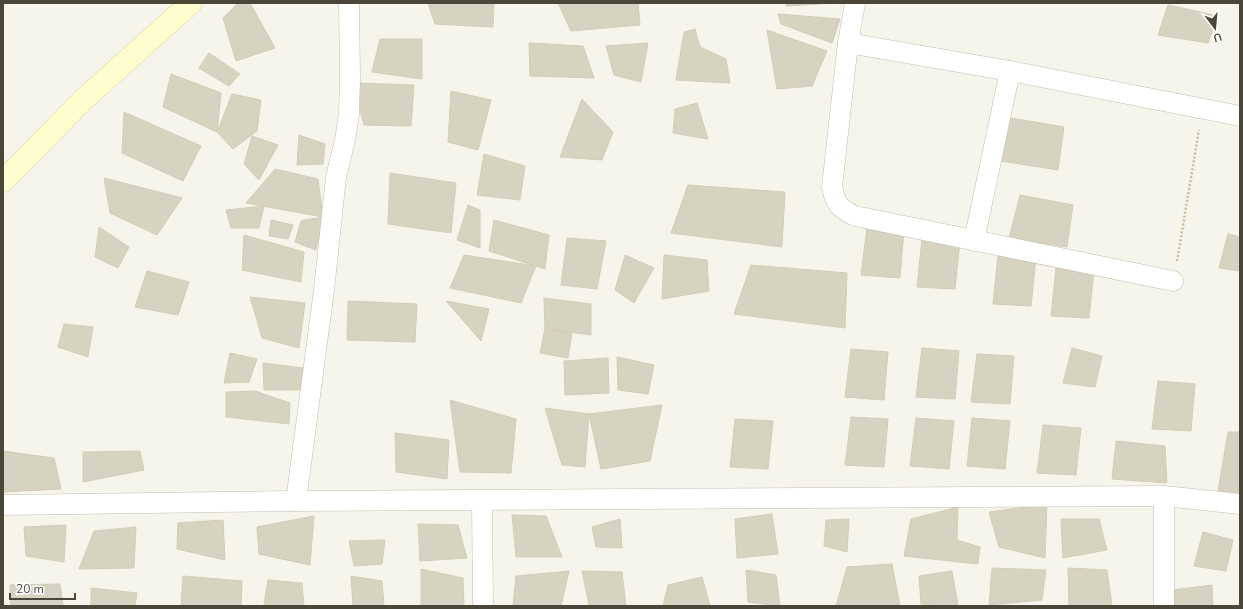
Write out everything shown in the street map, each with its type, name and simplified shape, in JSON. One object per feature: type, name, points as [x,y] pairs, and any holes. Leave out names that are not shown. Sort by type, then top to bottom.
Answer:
[{"type":"main road","points":[[3,181],[84,99],[191,3]]},
{"type":"street","points":[[296,501],[324,290],[336,177],[345,140],[349,114],[349,3]]},
{"type":"street","points":[[855,3],[848,43],[832,187],[836,202],[844,211],[855,216],[1173,281]]},
{"type":"street","points":[[848,43],[1010,71],[1240,116]]},
{"type":"street","points":[[974,240],[1010,71]]},
{"type":"street","points":[[3,505],[296,501],[1164,496],[1240,504]]},
{"type":"street","points":[[1164,496],[1164,606]]},
{"type":"street","points":[[482,501],[484,606]]},
{"type":"path","points":[[1173,281],[1203,109]]},
{"type":"building","points":[[238,3],[250,3],[275,48],[236,61],[223,18]]},
{"type":"building","points":[[428,3],[494,3],[493,27],[435,24]]},
{"type":"building","points":[[558,3],[638,3],[640,25],[571,31]]},
{"type":"building","points":[[786,3],[834,3],[786,6]]},
{"type":"building","points":[[1168,5],[1218,16],[1208,43],[1158,35]]},
{"type":"building","points":[[778,14],[840,19],[832,43],[781,24]]},
{"type":"building","points":[[695,29],[700,47],[726,59],[730,83],[676,80],[684,32]]},
{"type":"building","points":[[767,30],[827,51],[812,86],[777,89]]},
{"type":"building","points":[[380,39],[422,39],[422,79],[372,72]]},
{"type":"building","points":[[529,43],[583,46],[594,78],[530,76]]},
{"type":"building","points":[[648,43],[641,82],[614,75],[606,46]]},
{"type":"building","points":[[209,53],[240,74],[229,86],[199,68]]},
{"type":"building","points":[[171,74],[221,93],[217,132],[163,107]]},
{"type":"building","points":[[353,83],[414,85],[411,126],[364,125]]},
{"type":"building","points":[[451,91],[491,100],[478,150],[448,142]]},
{"type":"building","points":[[232,94],[261,100],[257,131],[233,149],[217,132]]},
{"type":"building","points":[[582,99],[613,132],[602,160],[560,157]]},
{"type":"building","points":[[697,103],[708,139],[673,133],[675,109]]},
{"type":"building","points":[[124,112],[201,146],[183,181],[122,153]]},
{"type":"building","points":[[1011,118],[1064,127],[1058,170],[1000,161]]},
{"type":"building","points":[[299,135],[325,144],[323,164],[297,165]]},
{"type":"building","points":[[252,136],[278,145],[259,180],[244,164]]},
{"type":"building","points":[[484,154],[525,166],[520,200],[477,195]]},
{"type":"building","points":[[275,169],[318,179],[323,217],[246,203]]},
{"type":"building","points":[[390,173],[456,183],[451,233],[388,224]]},
{"type":"building","points":[[104,178],[182,198],[157,235],[110,213]]},
{"type":"building","points":[[688,185],[785,192],[782,247],[671,233]]},
{"type":"building","points":[[1020,195],[1073,205],[1067,247],[1009,238]]},
{"type":"building","points":[[468,205],[480,210],[480,248],[457,240]]},
{"type":"building","points":[[264,206],[259,228],[231,228],[226,210]]},
{"type":"building","points":[[323,217],[316,250],[295,242],[301,221]]},
{"type":"building","points":[[271,220],[293,225],[288,239],[269,236]]},
{"type":"building","points":[[494,220],[549,235],[545,269],[489,251]]},
{"type":"building","points":[[99,227],[129,247],[118,268],[95,257]]},
{"type":"building","points":[[867,227],[904,230],[900,278],[861,275]]},
{"type":"building","points":[[1228,234],[1240,237],[1240,271],[1219,268]]},
{"type":"building","points":[[244,235],[304,252],[301,282],[242,270]]},
{"type":"building","points":[[567,238],[606,241],[597,289],[561,285]]},
{"type":"building","points":[[922,239],[960,241],[955,289],[917,287]]},
{"type":"building","points":[[464,255],[536,266],[521,303],[450,288]]},
{"type":"building","points":[[625,255],[654,268],[634,303],[615,290]]},
{"type":"building","points":[[664,255],[707,260],[709,291],[662,299]]},
{"type":"building","points":[[998,256],[1036,258],[1031,306],[993,304]]},
{"type":"building","points":[[751,265],[847,273],[845,328],[734,314]]},
{"type":"building","points":[[1056,268],[1094,270],[1089,318],[1051,316]]},
{"type":"building","points":[[147,271],[189,282],[178,315],[135,307]]},
{"type":"building","points":[[250,297],[305,303],[299,348],[262,338]]},
{"type":"building","points":[[544,298],[591,304],[591,335],[545,329]]},
{"type":"building","points":[[348,301],[417,304],[415,342],[347,340]]},
{"type":"building","points":[[446,301],[489,309],[481,341]]},
{"type":"building","points":[[64,324],[93,327],[88,357],[58,347]]},
{"type":"building","points":[[545,329],[572,333],[568,358],[540,353]]},
{"type":"building","points":[[922,348],[959,351],[955,399],[916,397]]},
{"type":"building","points":[[1072,348],[1102,356],[1095,387],[1063,383]]},
{"type":"building","points":[[851,349],[888,352],[884,400],[845,397]]},
{"type":"building","points":[[230,353],[257,359],[249,382],[224,383]]},
{"type":"building","points":[[977,354],[1014,356],[1010,404],[971,402]]},
{"type":"building","points":[[617,357],[654,365],[648,394],[618,390]]},
{"type":"building","points":[[608,358],[609,393],[565,395],[564,361]]},
{"type":"building","points":[[263,363],[303,368],[300,390],[264,390]]},
{"type":"building","points":[[1158,381],[1195,384],[1191,431],[1152,429]]},
{"type":"building","points":[[255,391],[290,403],[289,424],[226,417],[226,392]]},
{"type":"building","points":[[450,400],[516,419],[511,473],[460,472]]},
{"type":"building","points":[[662,405],[650,461],[601,469],[589,414]]},
{"type":"building","points":[[545,408],[589,414],[585,467],[562,465]]},
{"type":"building","points":[[851,417],[888,419],[884,467],[845,465]]},
{"type":"building","points":[[916,418],[954,421],[949,469],[910,466]]},
{"type":"building","points":[[972,418],[1010,421],[1005,469],[967,466]]},
{"type":"building","points":[[735,419],[773,421],[768,469],[730,467]]},
{"type":"building","points":[[1043,425],[1081,428],[1076,475],[1037,473]]},
{"type":"building","points":[[1228,432],[1240,432],[1240,494],[1218,491]]},
{"type":"building","points":[[395,433],[449,440],[447,479],[396,472]]},
{"type":"building","points":[[1116,441],[1165,446],[1167,483],[1112,479]]},
{"type":"building","points":[[3,451],[54,458],[61,489],[3,492]]},
{"type":"building","points":[[140,451],[144,470],[83,482],[83,452]]},
{"type":"building","points":[[1047,504],[1045,558],[999,547],[989,512]]},
{"type":"building","points":[[958,507],[957,540],[980,547],[978,564],[904,556],[911,519]]},
{"type":"building","points":[[772,514],[778,554],[737,558],[735,519]]},
{"type":"building","points":[[512,515],[546,516],[562,557],[516,557]]},
{"type":"building","points":[[314,516],[310,565],[259,554],[257,527]]},
{"type":"building","points":[[620,519],[622,548],[596,547],[592,527]]},
{"type":"building","points":[[849,519],[847,552],[824,546],[826,520]]},
{"type":"building","points":[[1061,519],[1099,519],[1107,550],[1063,558]]},
{"type":"building","points":[[223,520],[225,560],[177,549],[178,523]]},
{"type":"building","points":[[418,524],[458,525],[467,558],[420,561]]},
{"type":"building","points":[[66,525],[64,562],[26,556],[24,527]]},
{"type":"building","points":[[136,527],[134,568],[79,569],[94,531]]},
{"type":"building","points":[[1203,532],[1233,540],[1226,571],[1194,566]]},
{"type":"building","points":[[385,540],[382,564],[354,566],[349,541]]},
{"type":"building","points":[[892,564],[900,606],[836,606],[847,567]]},
{"type":"building","points":[[992,568],[1046,570],[1042,600],[989,605]]},
{"type":"building","points":[[1068,568],[1107,570],[1112,606],[1069,606]]},
{"type":"building","points":[[421,569],[463,578],[464,606],[421,606]]},
{"type":"building","points":[[746,570],[776,575],[780,606],[748,602]]},
{"type":"building","points":[[569,571],[561,606],[513,606],[516,576]]},
{"type":"building","points":[[582,571],[622,572],[626,606],[589,605]]},
{"type":"building","points":[[952,571],[958,606],[921,604],[919,576]]},
{"type":"building","points":[[183,576],[242,581],[241,606],[181,606]]},
{"type":"building","points":[[351,576],[382,581],[384,606],[353,606]]},
{"type":"building","points":[[702,577],[710,606],[663,606],[668,585]]},
{"type":"building","points":[[268,580],[302,583],[304,606],[269,606],[264,604]]},
{"type":"building","points":[[60,584],[63,606],[11,606],[10,585]]},
{"type":"building","points":[[1212,585],[1213,606],[1172,606],[1173,590]]},
{"type":"building","points":[[91,588],[137,593],[135,606],[91,606]]}]
